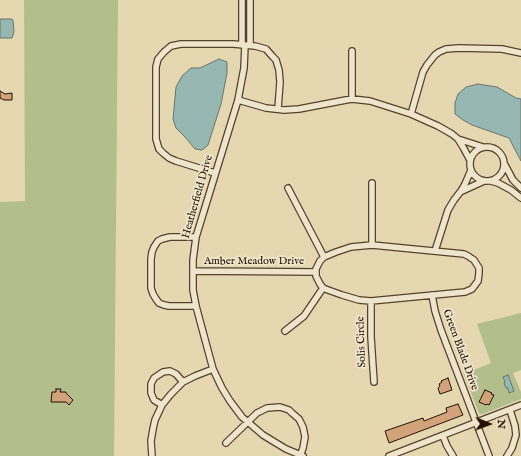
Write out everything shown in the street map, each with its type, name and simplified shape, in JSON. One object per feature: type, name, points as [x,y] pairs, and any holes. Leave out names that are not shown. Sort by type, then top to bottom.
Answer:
[{"type":"street","name":"Heatherfield Drive","points":[[242,0],[246,45]]},
{"type":"street","name":"Heatherfield Drive","points":[[250,0],[244,68],[238,100],[196,237],[193,260],[193,290],[213,369],[230,401],[247,422],[263,435],[274,443],[301,456]]},
{"type":"street","points":[[215,172],[176,161],[169,158],[159,149],[156,139],[156,67],[158,60],[164,52],[171,46],[181,44],[246,45],[260,47],[266,50],[273,56],[278,65],[280,75],[278,109]]},
{"type":"street","points":[[411,114],[427,65],[439,52],[459,48],[502,49],[521,53]]},
{"type":"street","points":[[352,51],[352,99]]},
{"type":"street","points":[[238,100],[266,108],[299,109],[339,100],[352,99],[370,101],[411,114],[438,126],[458,139],[470,160],[471,170],[475,177],[511,190],[521,198]]},
{"type":"street","points":[[458,139],[483,147],[496,149],[502,156],[513,180],[521,188]]},
{"type":"street","points":[[470,160],[475,152],[483,147]]},
{"type":"street","points":[[461,191],[498,178],[503,173],[505,165]]},
{"type":"street","points":[[435,251],[448,210],[461,191],[471,170]]},
{"type":"street","points":[[372,183],[372,244]]},
{"type":"street","points":[[288,188],[324,256]]},
{"type":"street","points":[[196,237],[170,237],[162,239],[158,241],[154,247],[151,259],[152,288],[156,299],[160,303],[169,306],[196,306]]},
{"type":"street","points":[[372,244],[435,251],[468,256],[474,260],[477,263],[479,273],[477,284],[468,291],[459,293],[372,301],[352,298],[323,288],[318,280],[316,272],[318,264],[324,256],[351,247],[372,244]]},
{"type":"street","name":"Amber Meadow Drive","points":[[193,271],[316,272]]},
{"type":"street","points":[[285,331],[304,316],[323,288]]},
{"type":"street","name":"Green Blade Drive","points":[[432,295],[439,324],[489,456]]},
{"type":"street","name":"Solis Circle","points":[[372,301],[371,336],[374,382]]},
{"type":"street","points":[[152,456],[151,441],[153,430],[155,420],[162,405],[183,382],[213,369]]},
{"type":"street","points":[[162,405],[154,400],[150,393],[150,384],[154,378],[159,373],[170,372],[176,374],[183,382]]},
{"type":"street","points":[[389,456],[521,405]]},
{"type":"street","points":[[226,443],[257,413],[267,408],[280,407],[289,410],[299,419],[304,430],[304,442],[301,456]]},
{"type":"street","points":[[507,456],[512,448],[516,435],[510,410]]},
{"type":"street","points":[[443,436],[453,456]]},
{"type":"green space","points":[[24,0],[118,0],[114,456],[0,456],[0,202],[25,201]]},
{"type":"green space","points":[[521,313],[521,370],[513,373],[521,392],[521,399],[480,414],[464,374],[491,363],[477,324]]},
{"type":"water","points":[[1,19],[13,20],[14,32],[12,38],[0,38]]},
{"type":"water","points":[[219,59],[227,62],[227,73],[221,104],[208,145],[202,150],[195,149],[176,128],[173,119],[176,87],[182,76],[191,68],[200,68]]},
{"type":"water","points":[[478,84],[497,87],[516,98],[521,99],[521,161],[509,138],[472,125],[455,114],[455,103],[458,94],[466,87]]},
{"type":"water","points":[[508,375],[514,391],[509,393],[503,377]]},
{"type":"building","points":[[0,91],[5,94],[12,93],[12,100],[4,100],[0,98]]},
{"type":"building","points":[[448,378],[452,390],[440,394],[438,388],[440,386],[439,384],[442,382],[441,381]]},
{"type":"building","points":[[56,389],[61,389],[60,392],[66,392],[73,400],[69,405],[66,402],[51,402],[52,392],[56,392]]},
{"type":"building","points":[[485,390],[494,395],[489,405],[479,402]]},
{"type":"building","points":[[458,404],[463,415],[389,443],[385,431],[423,418],[424,421],[447,412],[446,408]]}]
